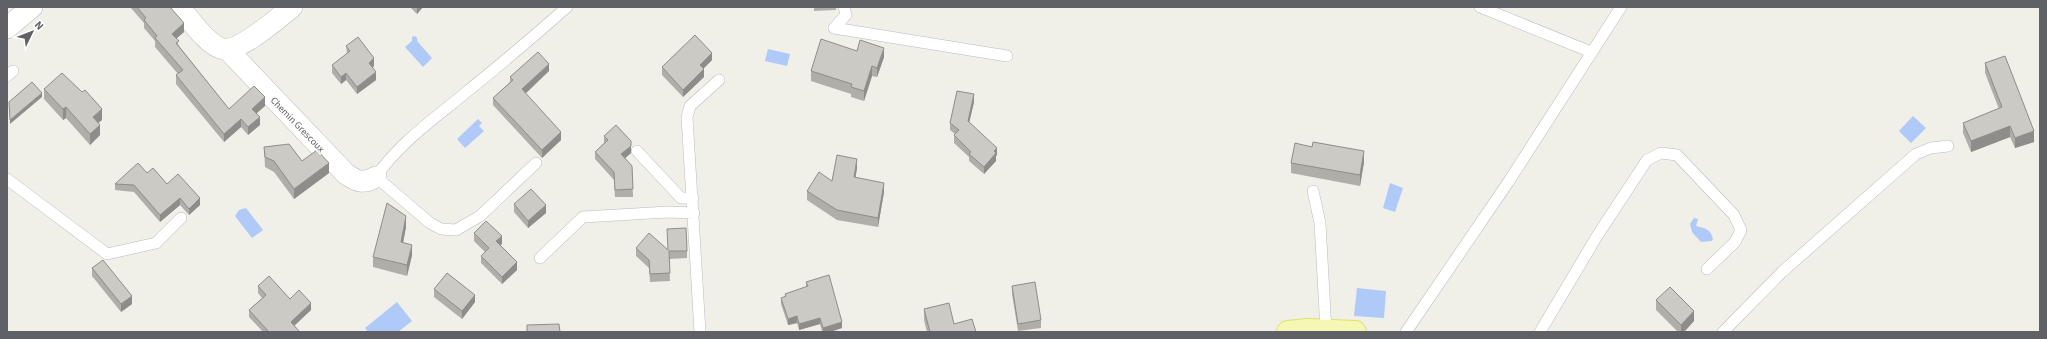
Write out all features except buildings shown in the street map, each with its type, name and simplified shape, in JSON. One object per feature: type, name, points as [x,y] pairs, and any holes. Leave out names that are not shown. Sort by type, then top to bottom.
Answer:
[{"type":"main road","points":[[1288,332],[1355,332]]},
{"type":"street","points":[[7,28],[32,7]]},
{"type":"street","name":"Chemin Grescoux","points":[[179,7],[209,41],[220,48],[227,49],[346,174],[356,181],[367,182],[376,177]]},
{"type":"street","points":[[227,49],[240,46],[292,7]]},
{"type":"lane","points":[[536,163],[480,216],[456,230],[441,229],[430,223],[376,177],[385,165],[426,125],[519,50],[567,7]]},
{"type":"lane","points":[[844,7],[846,15],[834,28],[1007,56]]},
{"type":"lane","points":[[1480,7],[1591,52]]},
{"type":"lane","points":[[1406,332],[1509,181],[1620,7]]},
{"type":"lane","points":[[700,332],[687,117],[690,106],[719,80]]},
{"type":"lane","points":[[1723,332],[1782,272],[1916,154],[1931,148],[1948,146]]},
{"type":"lane","points":[[637,151],[681,198],[693,198]]},
{"type":"lane","points":[[1540,332],[1597,236],[1647,160],[1661,153],[1677,155],[1734,215],[1741,230],[1735,242],[1707,270]]},
{"type":"lane","points":[[7,179],[107,254],[156,243],[181,218]]},
{"type":"lane","points":[[1313,191],[1320,223],[1326,331]]},
{"type":"lane","points":[[540,258],[582,217],[668,212],[694,213]]},
{"type":"water","points":[[415,36],[417,41],[432,58],[423,67],[405,47],[412,41],[412,37]]},
{"type":"water","points":[[768,49],[790,54],[787,66],[765,61]]},
{"type":"water","points":[[1913,116],[1926,128],[1911,143],[1899,131]]},
{"type":"water","points":[[478,119],[482,123],[479,126],[484,131],[465,148],[457,139]]},
{"type":"water","points":[[1390,183],[1403,188],[1395,212],[1383,208]]},
{"type":"water","points":[[246,208],[263,230],[252,238],[235,216],[239,210]]},
{"type":"water","points":[[1694,218],[1698,219],[1696,226],[1702,227],[1711,233],[1713,239],[1712,241],[1701,242],[1692,232],[1690,224]]},
{"type":"water","points":[[1357,288],[1386,291],[1384,318],[1354,316]]},
{"type":"water","points":[[397,302],[412,321],[398,332],[368,332],[365,328]]}]
